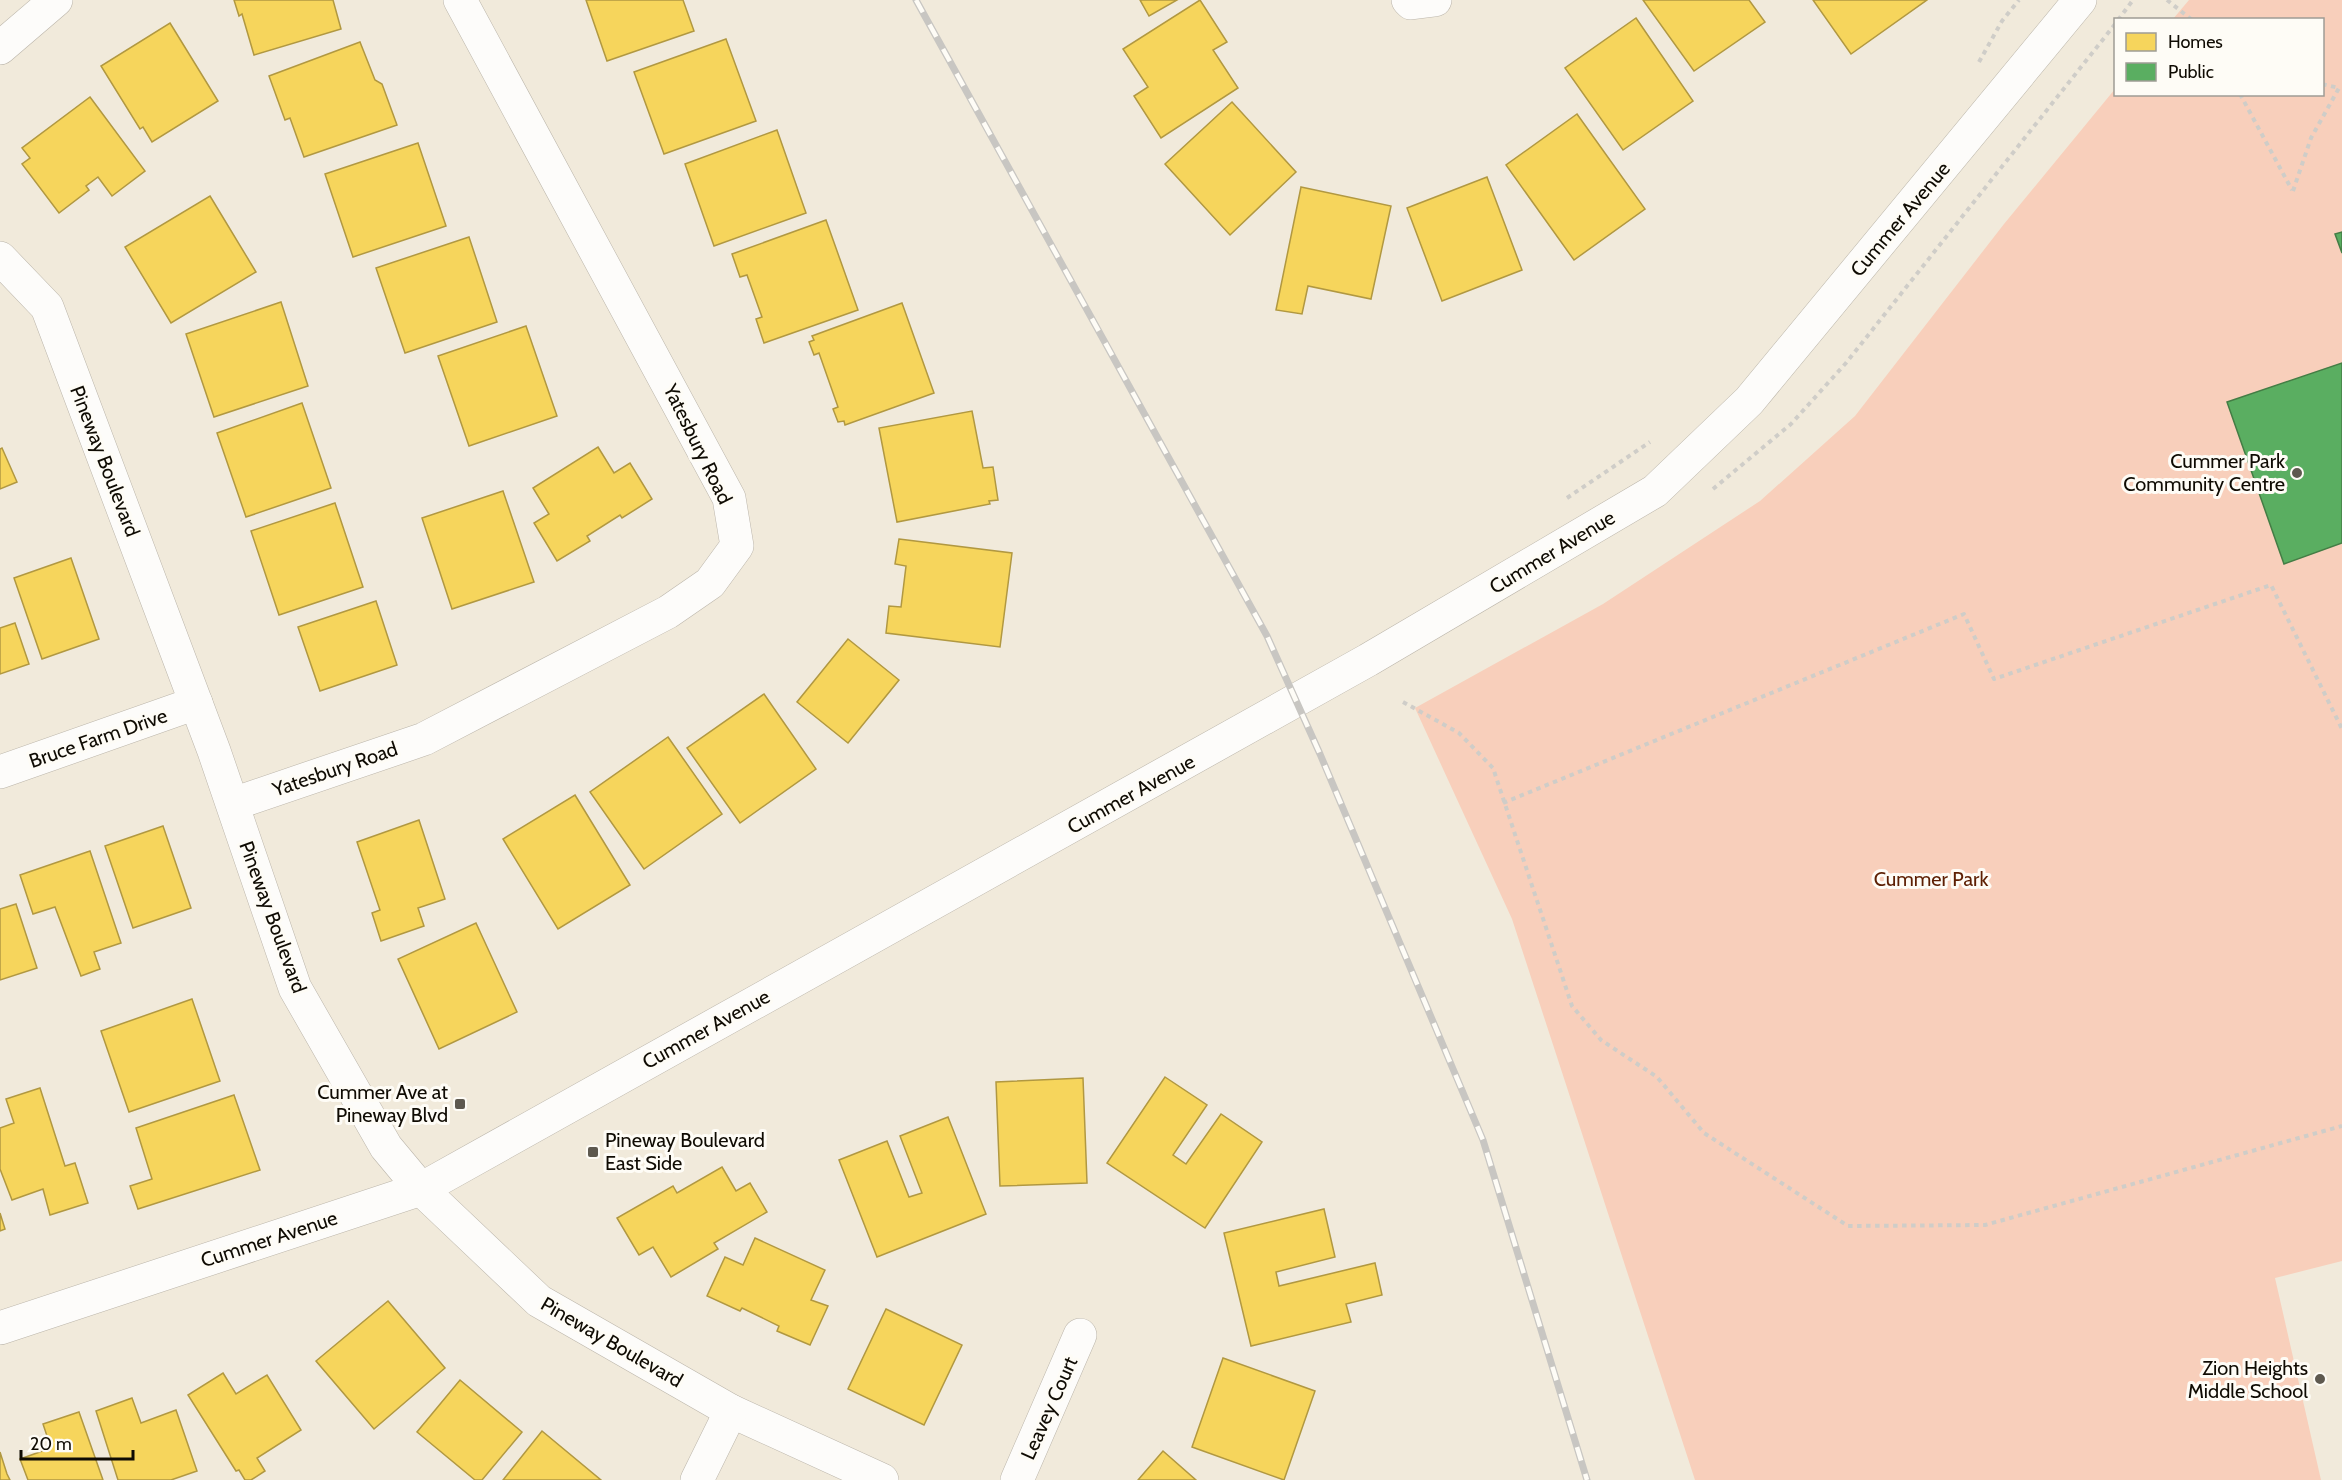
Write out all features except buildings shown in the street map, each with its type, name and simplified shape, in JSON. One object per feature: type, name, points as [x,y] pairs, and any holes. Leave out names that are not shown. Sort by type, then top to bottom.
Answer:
[{"type":"street","points":[[0,48],[56,0]]},
{"type":"street","name":"Yatesbury Road","points":[[233,804],[424,739],[668,612],[710,583],[737,546],[729,498],[460,0]]},
{"type":"street","points":[[1408,0],[1411,3],[1435,0]]},
{"type":"street","name":"Cummer Avenue","points":[[0,1328],[421,1189],[1317,689],[1655,491],[1749,400],[2078,1]]},
{"type":"street","name":"Pineway Boulevard","points":[[0,258],[47,307],[233,804],[295,988],[386,1147],[421,1189],[539,1301],[730,1411],[882,1480]]},
{"type":"street","name":"Bruce Farm Drive","points":[[0,772],[196,703]]},
{"type":"street","name":"Leavey Court","points":[[1017,1480],[1080,1335]]},
{"type":"street","points":[[697,1480],[730,1411]]},
{"type":"path","points":[[1976,68],[2002,21],[2019,0]]},
{"type":"path","points":[[2120,18],[2133,0]]},
{"type":"path","points":[[2167,0],[2190,18]]},
{"type":"path","points":[[2241,96],[2293,191],[2312,138],[2339,88],[2324,84]]},
{"type":"path","points":[[1565,499],[1652,441]]},
{"type":"path","points":[[1503,803],[1964,614],[1994,679],[2271,585],[2342,729]]},
{"type":"path","points":[[1403,702],[1459,733],[1493,768],[1572,1006],[1601,1040],[1657,1077],[1704,1132],[1848,1226],[1985,1225],[2342,1126]]},
{"type":"green space","name":"Cummer Park","points":[[2189,0],[2342,0],[2342,1261],[2275,1278],[2321,1480],[1695,1480],[1512,919],[1415,708],[1603,604],[1760,501],[1855,416],[2004,224],[2114,90],[2114,96],[2324,96],[2324,18],[2174,18]]},
{"type":"railway","points":[[916,0],[1267,636],[1320,754],[1483,1140],[1587,1480]]},
{"type":"place","name":"Cummer Park Community Centre","points":[[2297,473]]},
{"type":"place","name":"Cummer Ave at Pineway Blvd","points":[[460,1104]]},
{"type":"place","name":"Pineway Boulevard East Side","points":[[593,1152]]},
{"type":"place","name":"Zion Heights Middle School","points":[[2320,1379]]}]
